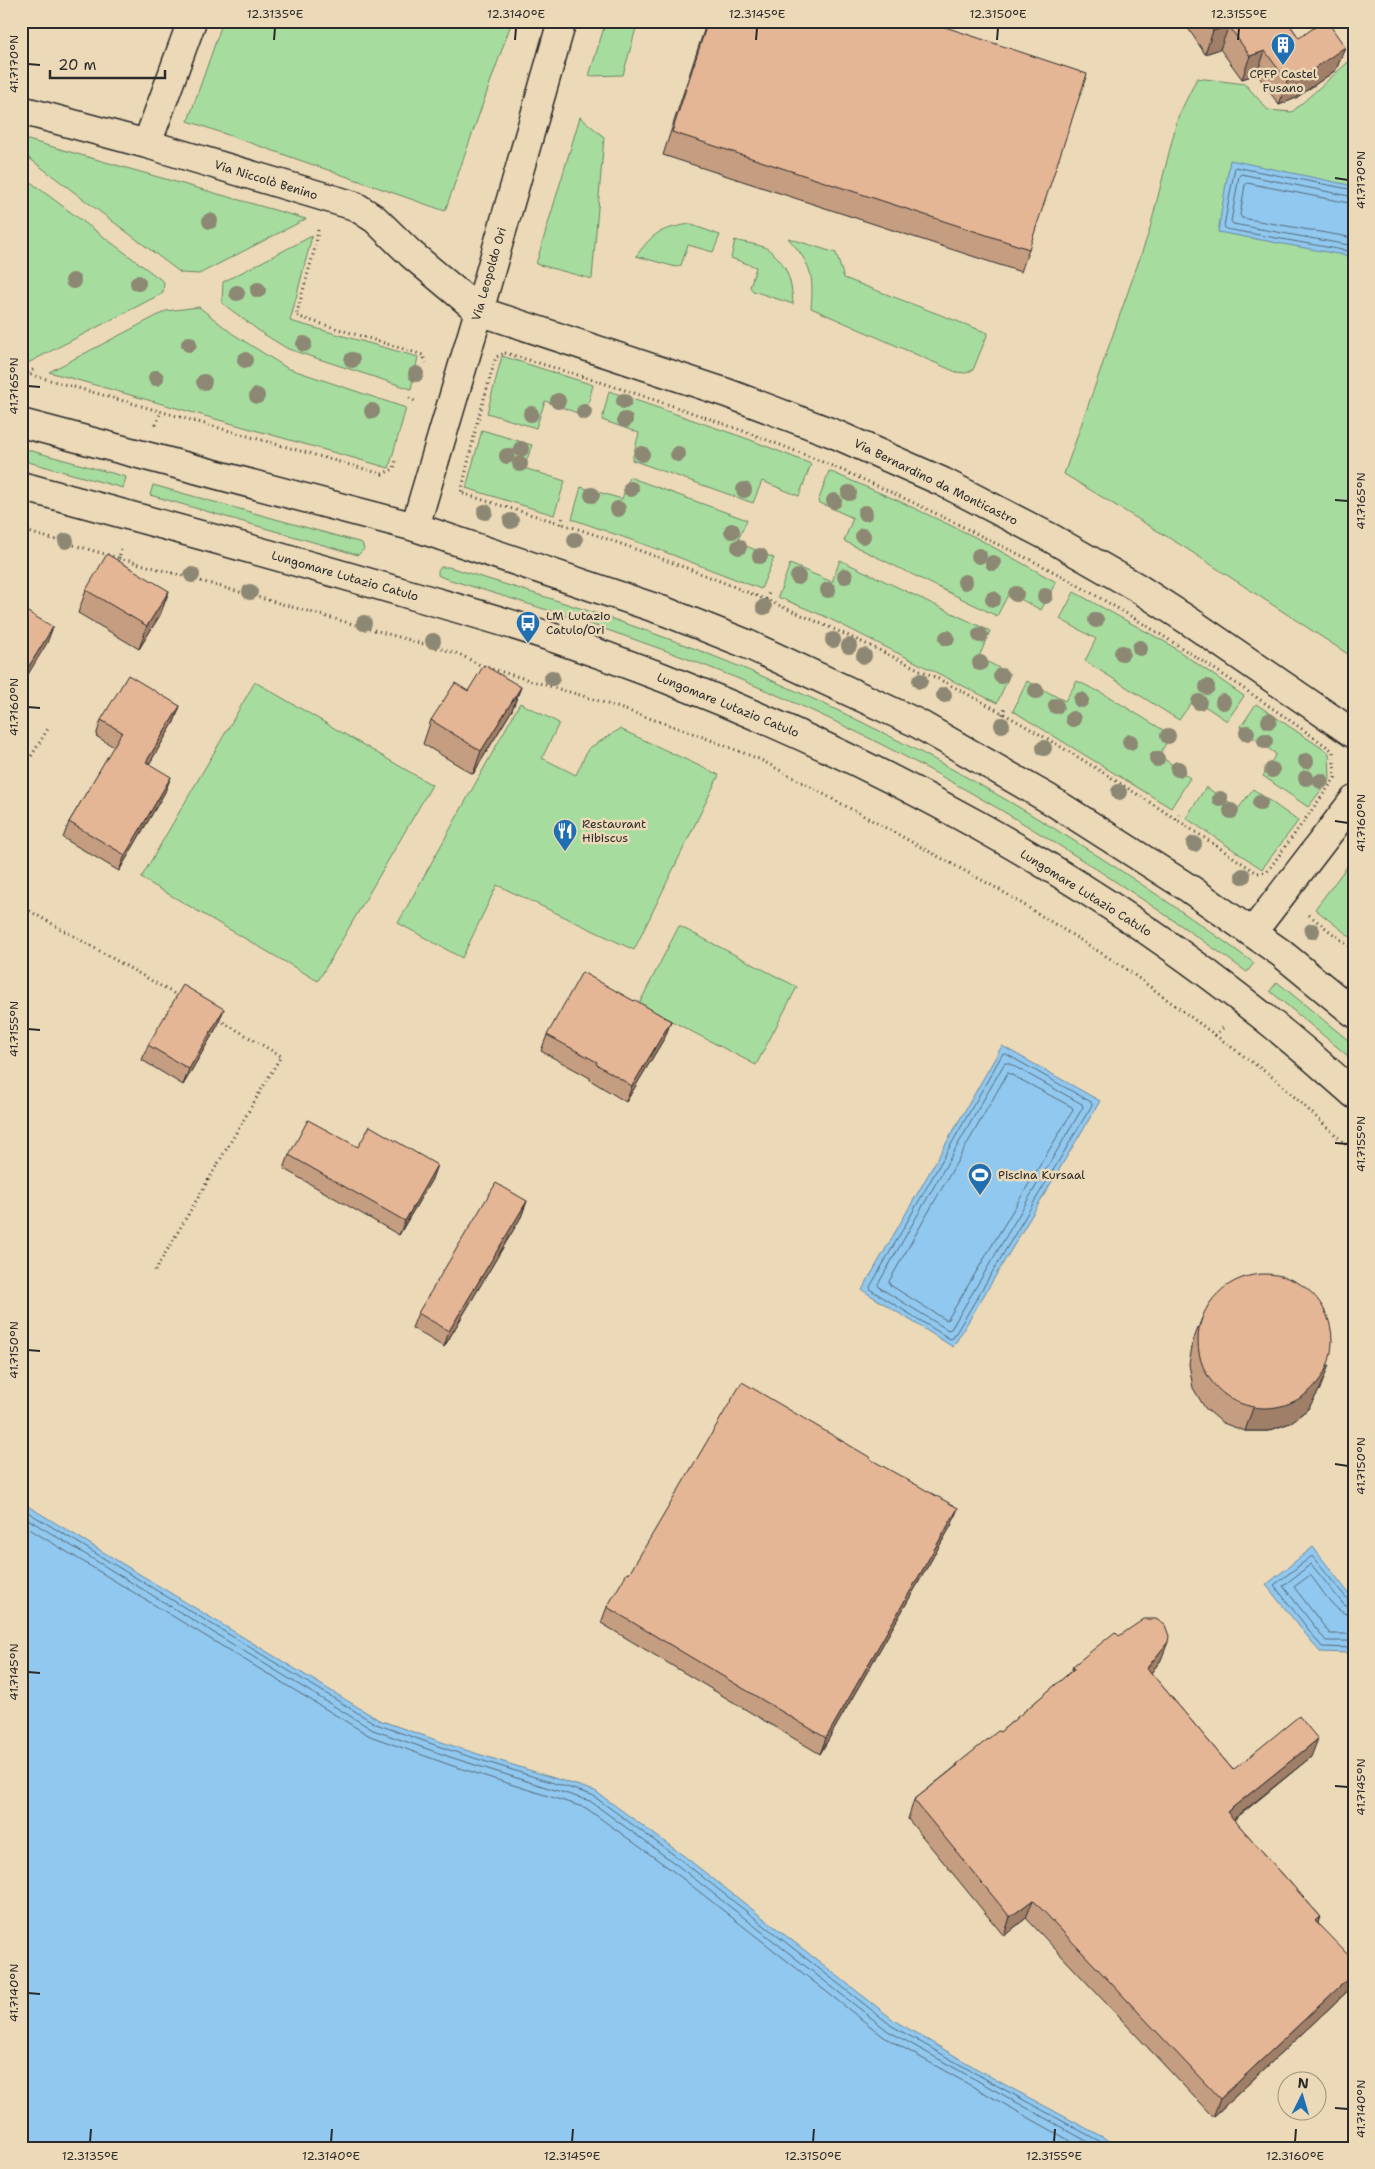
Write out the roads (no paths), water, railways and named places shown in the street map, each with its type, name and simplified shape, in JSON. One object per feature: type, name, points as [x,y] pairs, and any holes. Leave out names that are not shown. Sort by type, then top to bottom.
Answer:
[{"type":"main road","points":[[146,144],[192,21]]},
{"type":"main road","name":"Via Leopoldo Ori","points":[[415,527],[562,21]]},
{"type":"main road","name":"Via Niccolò Benino","points":[[21,110],[146,144],[355,206],[374,219],[411,254],[479,311]]},
{"type":"main road","name":"Via Bernardino da Monticastro","points":[[479,311],[726,393],[835,434],[943,482],[1068,547],[1138,588],[1354,734]]},
{"type":"main road","points":[[21,423],[415,527],[664,611],[747,644],[917,723],[1049,799],[1190,888],[1281,953],[1354,1013]]},
{"type":"main road","name":"Lungomare Lutazio Catulo","points":[[21,486],[305,564],[548,636],[696,690],[784,726],[931,799],[1077,885],[1143,928],[1244,1002],[1319,1062],[1354,1094]]},
{"type":"main road","points":[[1252,932],[1354,800]]},
{"type":"water","points":[[1230,160],[1354,186],[1354,257],[1218,232]]},
{"type":"water","name":"Piscina Kursaal","points":[[1002,1046],[1100,1101],[953,1347],[862,1290]]},
{"type":"water","points":[[21,1502],[379,1720],[456,1747],[595,1791],[684,1856],[895,2021],[998,2081],[1123,2148],[21,2148]]},
{"type":"water","points":[[1313,1547],[1354,1600],[1354,1651],[1351,1653],[1320,1652],[1266,1585]]},
{"type":"place","name":"CPFP Castel Fusano","points":[[1283,66]]},
{"type":"place","name":"LM Lutazio Catulo/Ori","points":[[528,644]]},
{"type":"place","name":"Restaurant Hibiscus","points":[[565,852]]},
{"type":"place","name":"Piscina Kursaal","points":[[980,1196]]}]
